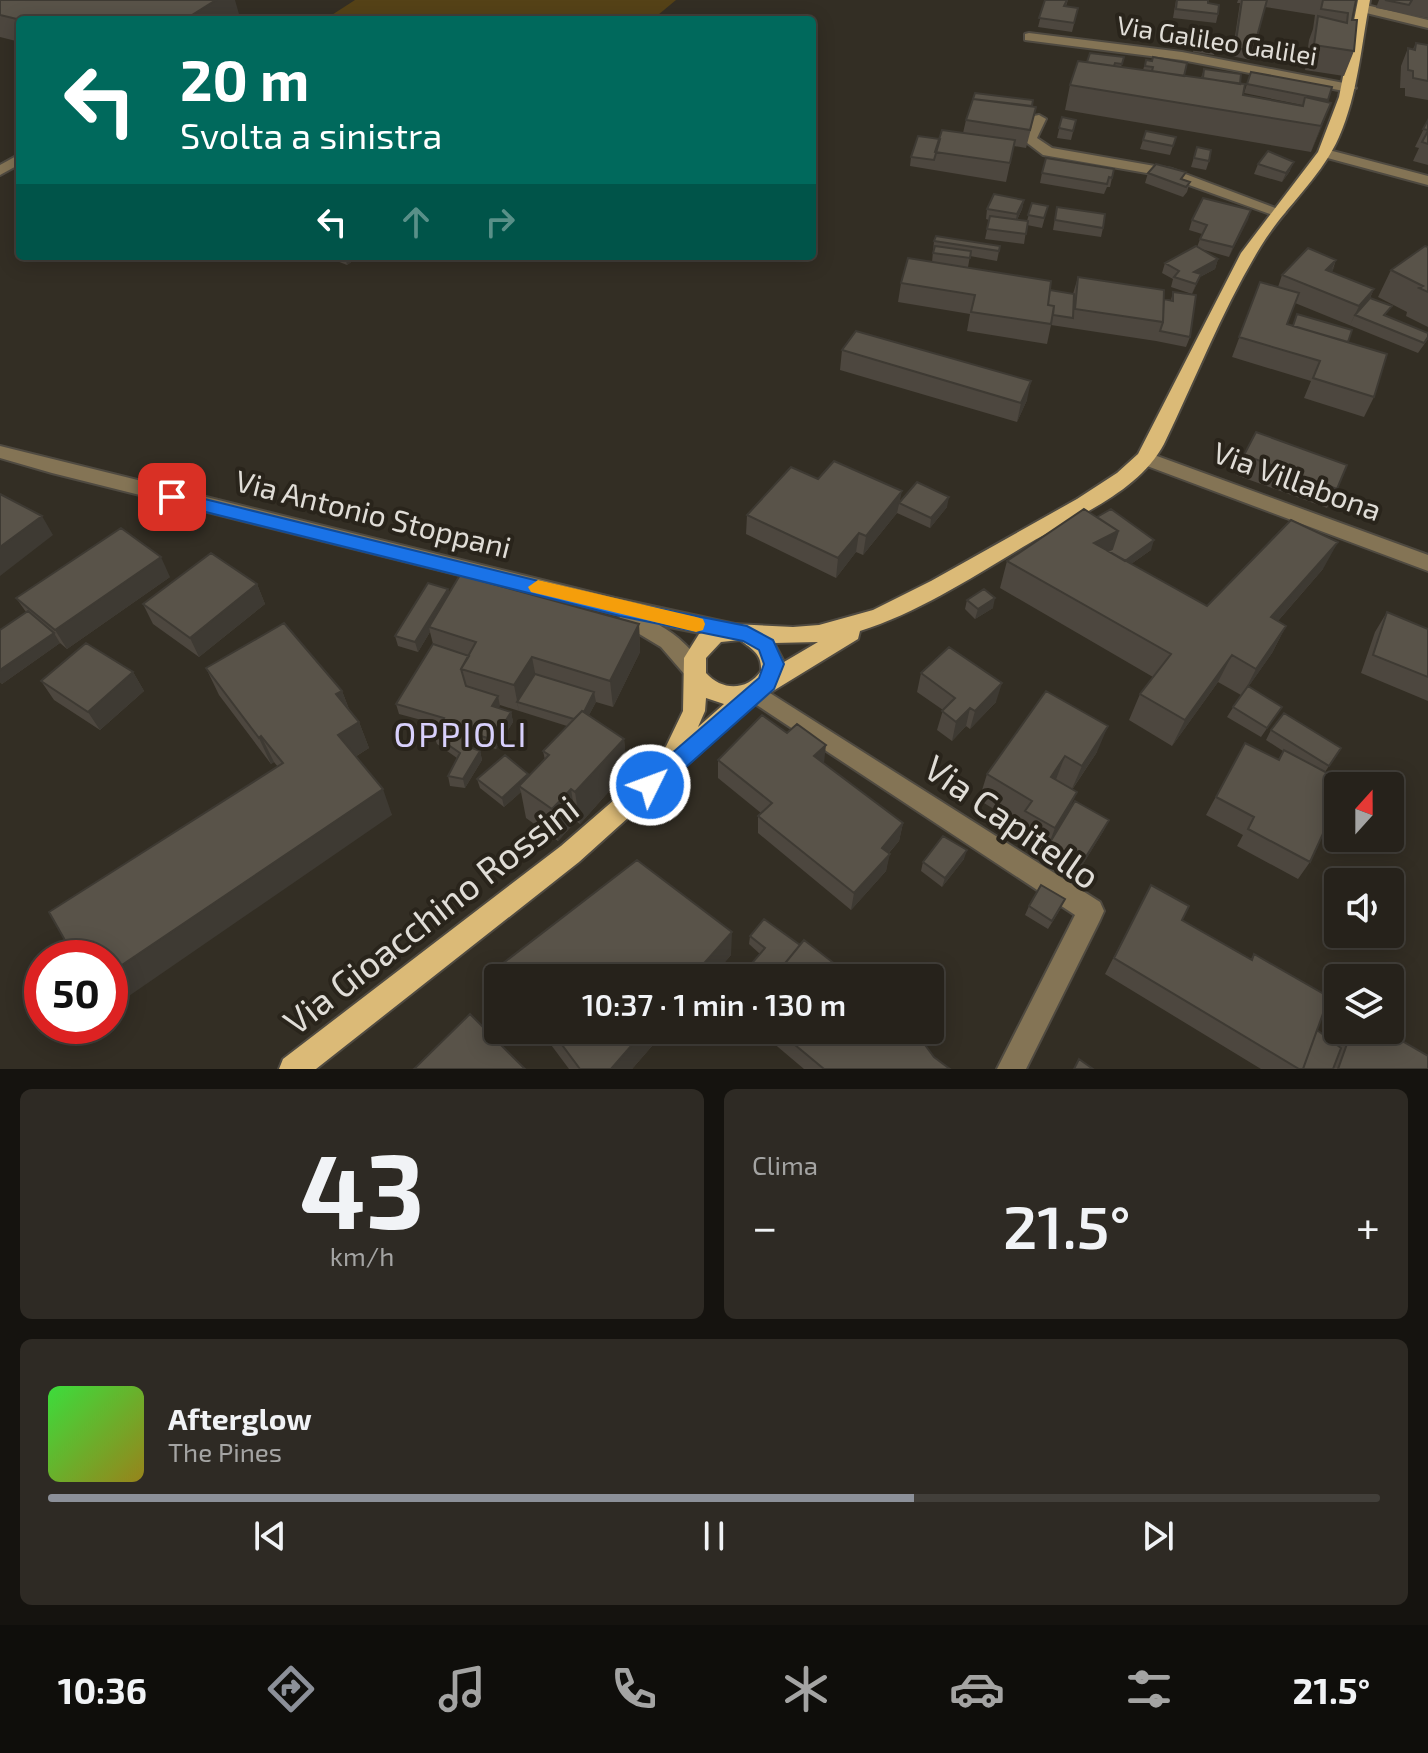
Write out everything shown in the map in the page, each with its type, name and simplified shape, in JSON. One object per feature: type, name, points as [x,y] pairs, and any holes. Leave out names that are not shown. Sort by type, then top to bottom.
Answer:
[{"type":"main road","points":[[650,785],[664,769],[694,711],[693,660],[703,643],[723,633],[804,635],[832,631],[877,616],[921,596],[1091,499],[1146,458],[1248,255],[1325,153],[1349,88],[1363,4]]},
{"type":"main road","points":[[650,785],[758,690],[877,616]]},
{"type":"main road","points":[[695,673],[703,685],[726,696],[758,690],[774,664],[772,654],[766,645],[741,633]]},
{"type":"main road","name":"Via Gioacchino Rossini","points":[[293,1069],[570,854],[650,785]]},
{"type":"street","points":[[1363,4],[1428,24]]},
{"type":"street","name":"Via Galileo Galilei","points":[[1029,37],[1182,56],[1349,88]]},
{"type":"street","points":[[1039,119],[1029,139],[1048,152],[1167,172],[1278,212]]},
{"type":"street","points":[[1325,153],[1428,181]]},
{"type":"street","name":"Via Antonio Stoppani","points":[[0,452],[80,475],[592,601]]},
{"type":"street","name":"Via Villabona","points":[[1146,458],[1428,563]]},
{"type":"street","points":[[592,601],[741,633]]},
{"type":"street","points":[[592,601],[656,631],[695,673]]},
{"type":"street","name":"Via Capitello","points":[[758,690],[1091,911],[1011,1069]]},
{"type":"shaded area","points":[[355,0],[676,0],[657,16],[330,16]]},
{"type":"building","points":[[0,0],[216,0],[190,16],[16,16],[16,19],[0,15]]},
{"type":"building","points":[[1045,0],[1067,0],[1064,6],[1078,8],[1074,23],[1039,18]]},
{"type":"building","points":[[1177,0],[1208,0],[1208,3],[1219,5],[1218,14],[1176,9]]},
{"type":"building","points":[[1242,0],[1267,0],[1253,51],[1235,48]]},
{"type":"building","points":[[1323,0],[1356,0],[1352,20],[1357,20],[1354,51],[1314,45],[1318,16],[1347,23],[1348,13],[1321,9]]},
{"type":"building","points":[[1385,0],[1412,0],[1409,5]]},
{"type":"building","points":[[1197,35],[1218,38],[1217,46],[1196,43]]},
{"type":"building","points":[[1416,43],[1428,45],[1428,81],[1413,78],[1413,71],[1408,70],[1408,48],[1415,50]]},
{"type":"building","points":[[1090,53],[1124,57],[1122,64],[1115,63],[1114,66],[1087,62]]},
{"type":"building","points":[[1153,57],[1187,63],[1184,76],[1152,71],[1153,67],[1145,66],[1146,60],[1152,61]]},
{"type":"building","points":[[1078,61],[1245,84],[1243,95],[1303,106],[1305,97],[1331,103],[1321,126],[1070,85]]},
{"type":"building","points":[[1204,69],[1241,74],[1240,84],[1203,78]]},
{"type":"building","points":[[1251,72],[1332,87],[1328,100],[1247,84]]},
{"type":"building","points":[[975,93],[1033,100],[1032,106],[973,99]]},
{"type":"building","points":[[973,99],[1036,107],[1030,130],[966,120]]},
{"type":"building","points":[[1062,117],[1076,120],[1073,131],[1059,128]]},
{"type":"building","points":[[942,130],[1015,140],[1010,163],[935,152]]},
{"type":"building","points":[[1146,131],[1176,137],[1173,146],[1143,140]]},
{"type":"building","points":[[918,136],[940,139],[934,160],[911,157]]},
{"type":"building","points":[[1197,147],[1211,150],[1209,161],[1194,158]]},
{"type":"building","points":[[1268,151],[1294,162],[1286,173],[1258,164]]},
{"type":"building","points":[[1046,158],[1114,169],[1112,178],[1109,177],[1107,184],[1042,173]]},
{"type":"building","points":[[1156,164],[1186,172],[1181,179],[1190,182],[1186,187],[1148,173]]},
{"type":"building","points":[[994,194],[1024,200],[1017,214],[987,209]]},
{"type":"building","points":[[1203,198],[1251,210],[1233,247],[1200,239],[1207,225],[1192,220]]},
{"type":"building","points":[[1032,203],[1048,206],[1044,218],[1028,215]]},
{"type":"building","points":[[1057,207],[1105,214],[1103,228],[1055,220]]},
{"type":"building","points":[[990,216],[1028,221],[1026,234],[987,229]]},
{"type":"building","points":[[936,236],[1000,246],[999,251],[934,241]]},
{"type":"building","points":[[935,246],[971,251],[970,258],[933,253]]},
{"type":"building","points":[[1196,246],[1218,259],[1194,272],[1201,274],[1196,284],[1174,277],[1179,271],[1165,263]]},
{"type":"building","points":[[1425,246],[1428,247],[1428,292],[1419,288],[1423,286],[1391,270]]},
{"type":"building","points":[[1308,248],[1336,260],[1326,270],[1374,289],[1359,306],[1282,275]]},
{"type":"building","points":[[908,258],[1051,281],[1048,305],[1054,306],[1051,324],[971,312],[975,295],[901,283]]},
{"type":"building","points":[[1078,277],[1164,290],[1163,322],[1075,309]]},
{"type":"building","points":[[1260,282],[1299,293],[1287,324],[1387,354],[1374,397],[1313,378],[1320,361],[1239,337]]},
{"type":"building","points":[[1050,290],[1074,294],[1073,318],[1053,315],[1054,306],[1048,305]]},
{"type":"building","points":[[1173,292],[1196,295],[1190,337],[1160,331],[1164,299],[1173,301]]},
{"type":"building","points":[[1370,298],[1392,306],[1384,315],[1428,333],[1424,343],[1355,315]]},
{"type":"building","points":[[1297,314],[1352,330],[1348,342],[1293,326]]},
{"type":"building","points":[[856,331],[1031,381],[1021,403],[842,350]]},
{"type":"building","points":[[1256,432],[1347,465],[1337,489],[1244,455]]},
{"type":"building","points":[[834,461],[902,491],[866,536],[859,533],[838,558],[747,515],[791,467],[818,479]]},
{"type":"building","points":[[917,482],[949,497],[931,518],[899,503]]},
{"type":"building","points":[[0,494],[42,516],[0,547]]},
{"type":"building","points":[[1084,509],[1118,531],[1094,543],[1207,606],[1291,520],[1338,542],[1271,617],[1286,626],[1256,669],[1232,655],[1185,720],[1140,694],[1171,654],[1007,561]]},
{"type":"building","points":[[1111,509],[1154,540],[1125,561],[1108,551],[1112,549],[1118,531],[1097,517]]},
{"type":"building","points":[[121,528],[161,557],[55,630],[16,598]]},
{"type":"building","points":[[211,553],[257,584],[190,638],[143,604]]},
{"type":"building","points":[[460,575],[639,624],[610,681],[532,657],[514,685],[461,669],[476,642],[429,627]]},
{"type":"building","points":[[428,583],[448,589],[415,642],[395,636]]},
{"type":"building","points":[[984,589],[995,598],[978,609],[967,600]]},
{"type":"building","points":[[28,611],[54,633],[0,670],[0,630]]},
{"type":"building","points":[[1387,612],[1428,629],[1428,677],[1373,655]]},
{"type":"building","points":[[284,623],[342,691],[336,694],[359,722],[338,735],[383,789],[128,961],[128,940],[65,940],[49,912],[283,763],[261,736],[259,738],[206,668]]},
{"type":"building","points":[[86,643],[133,672],[88,712],[41,681]]},
{"type":"building","points":[[433,644],[469,656],[461,669],[466,686],[498,696],[492,706],[511,712],[494,740],[471,733],[464,745],[480,751],[463,779],[448,776],[460,753],[434,735],[444,718],[396,704]]},
{"type":"building","points":[[949,647],[1002,683],[975,711],[970,708],[956,722],[942,711],[955,698],[921,673]]},
{"type":"building","points":[[535,674],[594,692],[584,712],[574,719],[517,702]]},
{"type":"building","points":[[1248,686],[1282,707],[1267,728],[1233,707]]},
{"type":"building","points":[[1046,691],[1108,726],[1082,766],[1065,756],[1051,777],[1077,792],[1055,828],[1025,811],[1032,801],[987,774]]},
{"type":"building","points":[[582,711],[624,739],[575,792],[571,789],[552,809],[519,786],[549,755],[543,751]]},
{"type":"building","points":[[1284,713],[1341,748],[1329,766],[1271,730]]},
{"type":"building","points":[[762,715],[787,733],[797,724],[826,745],[814,756],[903,823],[882,848],[890,854],[854,893],[758,816],[772,803],[718,760]]},
{"type":"building","points":[[1245,743],[1279,760],[1284,750],[1325,772],[1324,832],[1310,862],[1248,829],[1254,817],[1216,797]]},
{"type":"building","points":[[505,755],[528,774],[502,798],[477,779]]},
{"type":"building","points":[[1075,801],[1109,820],[1082,863],[1049,844]]},
{"type":"building","points":[[943,836],[967,850],[945,878],[923,862]]},
{"type":"building","points":[[637,860],[732,932],[703,964],[502,964]]},
{"type":"building","points":[[1041,885],[1065,899],[1052,921],[1029,906]]},
{"type":"building","points":[[1151,885],[1189,906],[1182,920],[1252,960],[1254,954],[1324,994],[1324,1011],[1303,1069],[1299,1069],[1114,958]]},
{"type":"building","points":[[764,919],[800,945],[784,964],[751,964],[765,948],[750,936]]},
{"type":"building","points":[[804,940],[835,964],[784,964]]},
{"type":"building","points":[[470,1014],[484,1028],[484,1044],[500,1044],[525,1069],[414,1069]]},
{"type":"building","points":[[1317,1030],[1324,1035],[1324,1044],[1336,1044],[1341,1048],[1333,1069],[1303,1069]]},
{"type":"building","points":[[1404,1042],[1428,1056],[1428,1069],[1338,1069],[1347,1044]]},
{"type":"building","points":[[561,1044],[633,1044],[611,1069],[580,1069]]},
{"type":"building","points":[[794,1044],[924,1044],[934,1057],[950,1069],[824,1069]]},
{"type":"building","points":[[1079,1059],[1093,1069],[1074,1069]]},
{"type":"slow traffic","points":[[538,587],[696,624]]},
{"type":"district","name":"OPPIOLI","points":[[461,735]]},
{"type":"route","points":[[172,497],[620,608],[747,634],[766,645],[774,664],[767,683],[650,785]]}]
